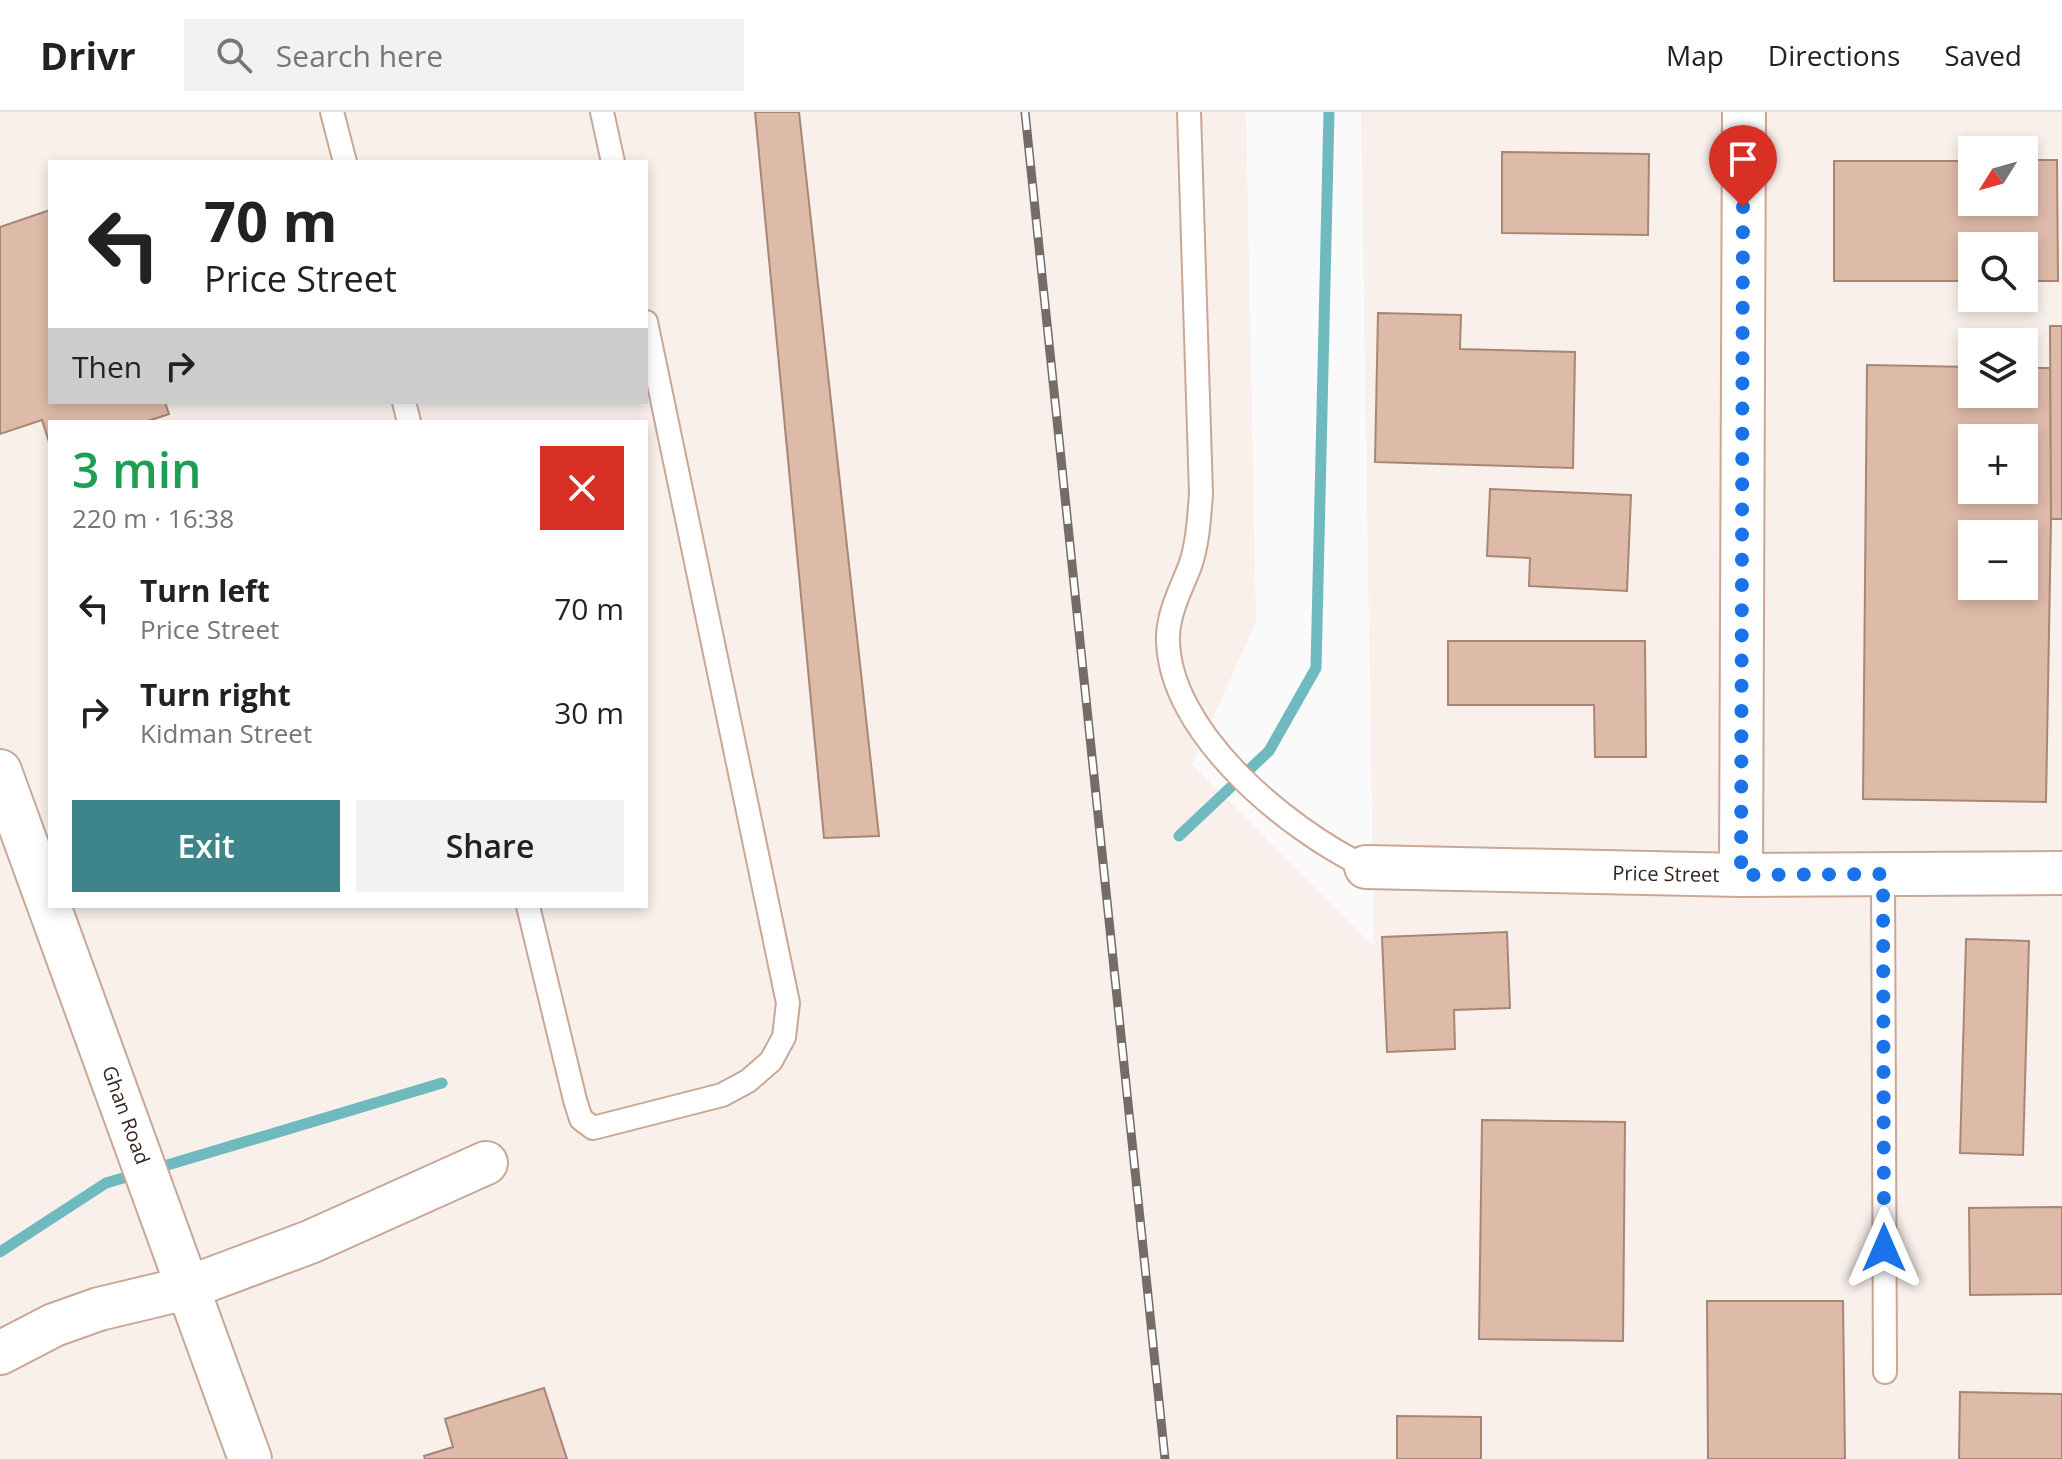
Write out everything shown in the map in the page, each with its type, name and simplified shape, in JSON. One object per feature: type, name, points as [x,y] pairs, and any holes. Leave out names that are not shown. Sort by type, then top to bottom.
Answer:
[{"type":"street","points":[[1741,875],[1744,112]]},
{"type":"street","name":"Ghan Road","points":[[0,771],[48,902]]},
{"type":"street","name":"Price Street","points":[[1366,867],[1741,875],[2062,873]]},
{"type":"street","name":"Ghan Road","points":[[50,908],[250,1459]]},
{"type":"street","points":[[0,1353],[54,1325],[99,1309],[187,1288],[310,1242],[486,1163]]},
{"type":"lane","points":[[332,112],[344,160]]},
{"type":"lane","points":[[602,112],[613,160]]},
{"type":"lane","points":[[1189,112],[1201,494],[1193,554],[1177,594],[1168,632],[1169,662],[1183,698],[1205,736],[1256,791],[1287,819],[1338,854],[1366,867]]},
{"type":"lane","points":[[528,908],[575,1100],[581,1119],[593,1128],[722,1095],[748,1081],[771,1061],[784,1037],[788,1003],[648,332]]},
{"type":"lane","points":[[1883,874],[1885,1372]]},
{"type":"shaded area","points":[[0,112],[1246,112],[1256,622],[1192,764],[1374,947],[1361,112],[2062,112],[2062,1459],[0,1459]]},
{"type":"building","points":[[755,112],[799,112],[879,836],[824,838]]},
{"type":"building","points":[[1502,152],[1649,154],[1648,235],[1502,233]]},
{"type":"building","points":[[2038,160],[2057,160],[2058,281],[2038,281],[2038,232],[1958,232],[1958,281],[1834,281],[1834,161],[1958,161],[1958,216],[2038,216]]},
{"type":"building","points":[[48,211],[48,404],[166,404],[169,414],[151,420],[48,420],[48,439],[42,420],[0,434],[0,227]]},
{"type":"building","points":[[1378,313],[1461,315],[1460,349],[1575,352],[1573,468],[1375,462]]},
{"type":"building","points":[[2050,326],[2062,326],[2062,519],[2051,519]]},
{"type":"building","points":[[1867,365],[1958,367],[1958,408],[2038,408],[2038,368],[2050,368],[2046,802],[1863,799]]},
{"type":"building","points":[[1490,489],[1631,495],[1627,591],[1529,586],[1530,558],[1487,556]]},
{"type":"building","points":[[1448,641],[1645,641],[1646,757],[1595,757],[1594,705],[1448,705]]},
{"type":"building","points":[[1507,932],[1510,1008],[1454,1010],[1455,1049],[1387,1052],[1382,937]]},
{"type":"building","points":[[1966,939],[2029,941],[2023,1155],[1960,1153]]},
{"type":"building","points":[[1482,1120],[1625,1122],[1623,1341],[1479,1339]]},
{"type":"building","points":[[2062,1207],[2062,1294],[1970,1295],[1969,1208]]},
{"type":"building","points":[[1707,1301],[1843,1301],[1845,1459],[1708,1459]]},
{"type":"building","points":[[544,1388],[567,1459],[425,1459],[424,1456],[453,1447],[445,1419]]},
{"type":"building","points":[[1960,1392],[2062,1394],[2062,1459],[1959,1459]]},
{"type":"building","points":[[1397,1416],[1481,1417],[1481,1459],[1397,1459]]},
{"type":"waterway","points":[[1179,836],[1269,751],[1316,668],[1329,112]]},
{"type":"waterway","points":[[154,1169],[442,1083]]},
{"type":"waterway","points":[[0,1252],[106,1183],[137,1174]]},
{"type":"railway","points":[[1025,112],[1165,1459]]},
{"type":"route","points":[[1743,207],[1741,875],[1883,874],[1884,1248]]}]
